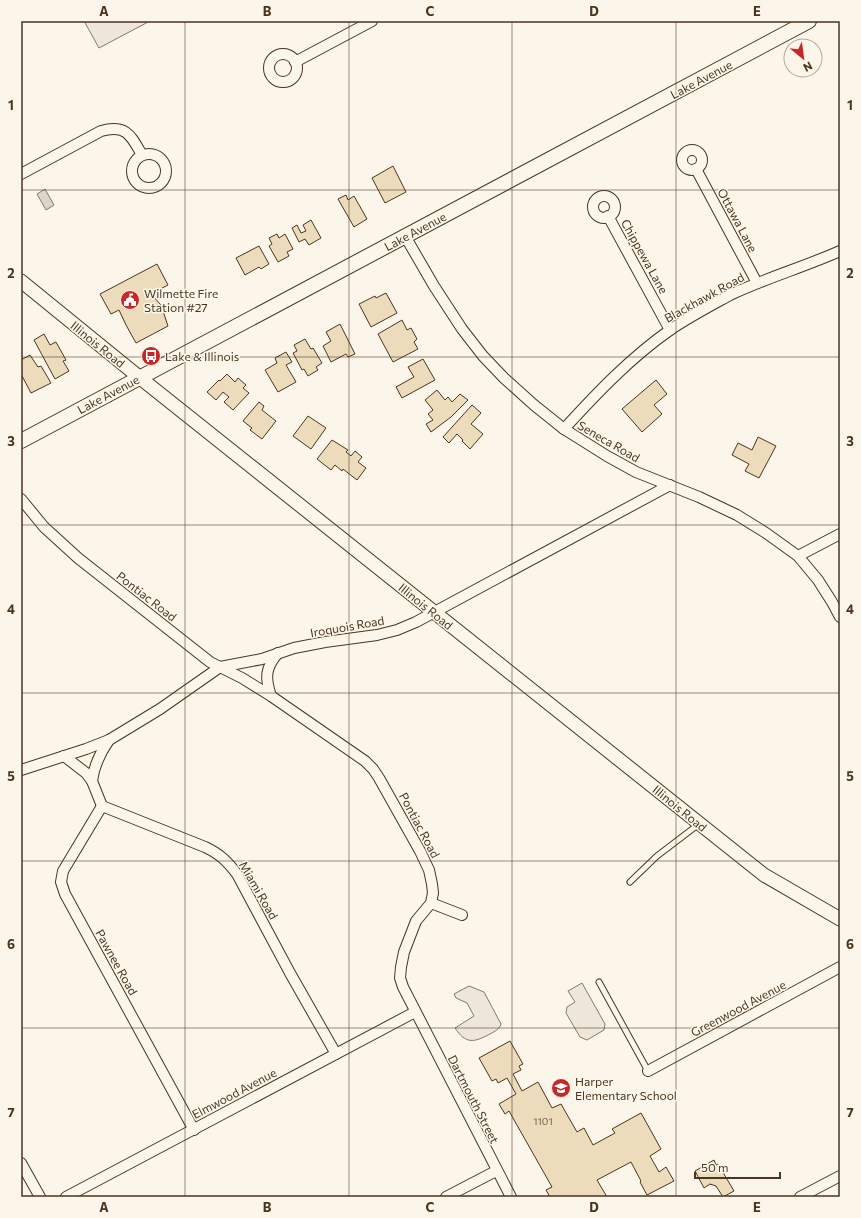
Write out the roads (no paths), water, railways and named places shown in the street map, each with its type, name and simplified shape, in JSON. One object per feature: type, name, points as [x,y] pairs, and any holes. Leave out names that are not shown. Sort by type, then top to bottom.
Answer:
[{"type":"main road","name":"Lake Avenue","points":[[21,441],[809,21]]},
{"type":"street","points":[[295,62],[372,21]]},
{"type":"street","points":[[21,174],[101,131],[109,129],[118,129],[129,134],[142,155]]},
{"type":"street","name":"Ottawa Lane","points":[[696,169],[757,283]]},
{"type":"street","name":"Chippewa Lane","points":[[608,216],[670,330]]},
{"type":"street","name":"Seneca Road","points":[[405,236],[434,286],[462,329],[483,356],[504,378],[534,405],[564,430],[606,456],[636,472],[699,497],[736,515],[766,533],[798,556],[818,580],[840,617]]},
{"type":"street","name":"Blackhawk Road","points":[[564,430],[599,391],[633,360],[670,330],[709,306],[757,283],[840,251]]},
{"type":"street","name":"Illinois Road","points":[[21,281],[139,377],[764,875],[840,919]]},
{"type":"street","name":"Iroquois Road","points":[[21,770],[109,740],[160,709],[220,667],[262,659],[294,648],[324,642],[377,636],[404,627],[556,548],[670,486]]},
{"type":"street","name":"Pontiac Road","points":[[21,499],[44,527],[78,558],[210,662],[242,678],[271,696],[365,761],[379,778],[429,870],[433,893],[431,902]]},
{"type":"street","points":[[798,556],[840,534]]},
{"type":"street","points":[[271,696],[268,686],[268,668],[278,653]]},
{"type":"street","points":[[92,781],[96,763],[109,740]]},
{"type":"street","points":[[64,756],[86,773],[92,781],[102,806]]},
{"type":"street","name":"Miami Road","points":[[102,806],[205,847],[218,853],[229,863],[237,874],[290,973],[336,1054]]},
{"type":"street","name":"Pawnee Road","points":[[102,806],[63,871],[61,882],[65,894],[194,1130]]},
{"type":"street","points":[[415,1012],[400,978],[401,967],[416,921],[431,902],[462,915]]},
{"type":"street","name":"Greenwood Avenue","points":[[648,1071],[840,967]]},
{"type":"street","name":"Elmwood Avenue","points":[[66,1197],[415,1012]]},
{"type":"street","name":"Dartmouth Street","points":[[415,1012],[496,1171],[511,1197]]},
{"type":"street","points":[[21,1163],[40,1197]]},
{"type":"street","points":[[446,1197],[496,1171]]},
{"type":"street","points":[[800,1197],[840,1176]]},
{"type":"lane","points":[[630,882],[657,856],[699,824]]},
{"type":"lane","points":[[599,982],[648,1071]]},
{"type":"place","name":"Wilmette Fire Station #27","points":[[130,300]]},
{"type":"place","name":"Lake & Illinois","points":[[151,356]]},
{"type":"place","name":"Harper Elementary School","points":[[561,1088]]}]
